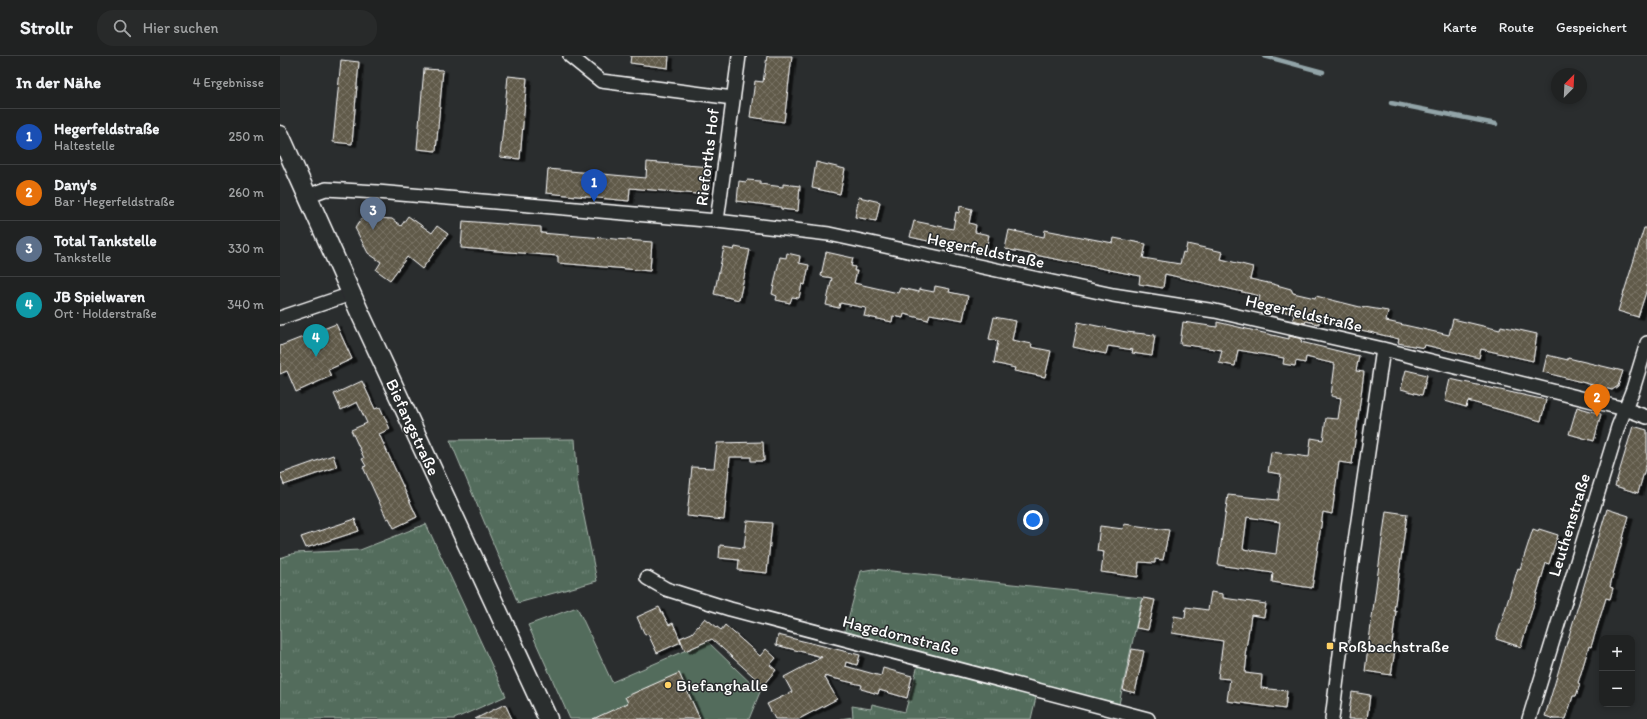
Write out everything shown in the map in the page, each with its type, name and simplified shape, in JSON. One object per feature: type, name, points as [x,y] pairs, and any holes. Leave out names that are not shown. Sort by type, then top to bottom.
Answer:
[{"type":"main road","name":"Biefangstraße","points":[[280,134],[351,294],[548,719]]},
{"type":"street","name":"Rieforths Hof","points":[[570,56],[601,81],[733,98]]},
{"type":"street","name":"Rieforths Hof","points":[[718,221],[739,56]]},
{"type":"street","name":"Hegerfeldstraße","points":[[307,196],[326,189],[377,192],[718,221],[829,234],[1113,295],[1215,311],[1383,349],[1625,409],[1647,417]]},
{"type":"street","points":[[280,318],[351,294]]},
{"type":"street","name":"Leuthenstraße","points":[[1528,719],[1618,427],[1633,389],[1647,343]]},
{"type":"street","points":[[1332,719],[1348,589],[1383,349]]},
{"type":"street","name":"Hagedornstraße","points":[[647,578],[666,589],[730,609],[1148,719]]},
{"type":"green space","points":[[575,439],[578,487],[597,581],[518,603],[450,440]]},
{"type":"green space","points":[[426,524],[506,696],[454,719],[280,719],[280,558],[295,553],[360,550]]},
{"type":"green space","points":[[873,569],[1142,598],[1119,704],[844,634],[861,571]]},
{"type":"green space","points":[[577,607],[612,682],[707,641],[760,692],[749,719],[570,719],[528,625]]},
{"type":"green space","points":[[918,665],[1037,693],[1031,719],[840,719],[853,717],[852,706],[871,709],[872,704],[905,712]]},
{"type":"building","points":[[631,56],[669,56],[668,68],[630,63]]},
{"type":"building","points":[[767,56],[792,56],[784,122],[750,117],[755,81],[763,82]]},
{"type":"building","points":[[341,60],[359,62],[352,144],[333,142]]},
{"type":"building","points":[[424,69],[443,70],[436,151],[417,149]]},
{"type":"building","points":[[508,76],[527,78],[520,159],[500,157]]},
{"type":"building","points":[[647,162],[711,167],[708,195],[630,188],[629,201],[546,193],[548,169],[646,178]]},
{"type":"building","points":[[816,162],[845,169],[840,194],[812,188]]},
{"type":"building","points":[[747,180],[760,181],[760,184],[783,187],[783,184],[800,186],[798,211],[737,201],[739,181],[746,182]]},
{"type":"building","points":[[859,197],[880,202],[876,221],[855,217]]},
{"type":"building","points":[[960,206],[972,209],[969,223],[976,225],[975,232],[989,235],[986,249],[983,248],[982,253],[910,237],[914,221],[953,229],[956,212],[959,213]]},
{"type":"building","points":[[408,216],[432,233],[437,226],[448,234],[422,269],[407,257],[390,280],[376,270],[381,262],[368,253],[355,228],[363,217],[392,219],[401,226]]},
{"type":"building","points":[[463,221],[541,227],[541,233],[652,242],[650,271],[558,263],[558,256],[461,248]]},
{"type":"building","points":[[1644,228],[1647,228],[1647,289],[1638,317],[1618,311]]},
{"type":"building","points":[[1009,230],[1044,237],[1045,230],[1113,243],[1114,238],[1146,244],[1143,258],[1180,264],[1187,244],[1223,252],[1221,259],[1253,267],[1250,279],[1291,289],[1293,293],[1315,298],[1316,296],[1364,308],[1388,311],[1386,321],[1449,335],[1453,319],[1500,330],[1501,326],[1537,334],[1533,361],[1481,349],[1479,358],[1425,345],[1424,348],[1398,343],[1399,339],[1319,320],[1319,324],[1306,321],[1305,323],[1293,320],[1294,314],[1258,305],[1260,296],[1165,274],[1163,288],[1139,284],[1140,276],[1005,249]]},
{"type":"building","points":[[735,247],[750,250],[739,300],[714,294],[724,248],[734,250]]},
{"type":"building","points":[[826,252],[853,258],[851,266],[855,267],[854,271],[857,271],[854,283],[898,293],[900,288],[919,292],[919,289],[934,292],[935,286],[950,289],[949,292],[968,296],[963,320],[930,314],[928,320],[904,314],[903,318],[893,316],[892,322],[864,316],[866,308],[840,303],[839,308],[826,305],[832,278],[821,276]]},
{"type":"building","points":[[787,253],[800,256],[799,263],[809,265],[805,285],[802,284],[799,298],[792,297],[790,303],[776,300],[777,296],[772,294],[780,257],[786,258]]},
{"type":"building","points":[[994,317],[1016,321],[1012,340],[1032,344],[1031,347],[1051,351],[1045,377],[1014,371],[1015,368],[994,363],[998,341],[989,339]]},
{"type":"building","points":[[1078,322],[1126,332],[1155,335],[1152,356],[1132,353],[1133,350],[1108,346],[1106,354],[1073,347]]},
{"type":"building","points":[[1183,322],[1217,327],[1217,322],[1289,339],[1289,336],[1302,339],[1301,342],[1359,356],[1356,371],[1364,372],[1352,464],[1339,462],[1332,514],[1323,512],[1312,588],[1272,582],[1273,573],[1218,565],[1228,495],[1278,500],[1281,474],[1268,472],[1271,452],[1309,457],[1311,438],[1323,440],[1326,418],[1338,419],[1341,398],[1331,396],[1335,364],[1306,357],[1305,363],[1296,361],[1295,366],[1283,364],[1284,358],[1238,350],[1235,366],[1219,363],[1222,350],[1180,344]],"holes":[[[1247,517],[1280,522],[1276,554],[1243,549]]]},
{"type":"building","points":[[336,324],[352,359],[328,370],[331,376],[296,392],[287,371],[280,374],[280,346]]},
{"type":"building","points":[[1547,355],[1568,360],[1568,358],[1623,371],[1618,386],[1612,390],[1543,372]]},
{"type":"building","points":[[1406,370],[1427,375],[1422,395],[1401,389]]},
{"type":"building","points":[[1450,379],[1546,400],[1541,421],[1468,401],[1466,407],[1445,401]]},
{"type":"building","points":[[362,381],[375,409],[380,407],[390,429],[379,434],[417,517],[394,528],[389,518],[387,519],[363,467],[366,466],[362,459],[364,458],[351,430],[367,423],[357,402],[341,410],[334,394]]},
{"type":"building","points":[[1577,407],[1601,414],[1594,441],[1569,434]]},
{"type":"building","points":[[1633,426],[1647,430],[1647,462],[1638,493],[1615,486]]},
{"type":"building","points":[[763,442],[764,461],[751,461],[751,457],[730,457],[724,520],[687,516],[692,467],[714,468],[717,443]]},
{"type":"building","points":[[333,455],[337,467],[284,485],[280,474]]},
{"type":"building","points":[[1607,509],[1629,516],[1610,587],[1613,588],[1610,599],[1606,598],[1591,647],[1589,646],[1578,683],[1580,684],[1576,696],[1573,696],[1566,719],[1554,719],[1545,716]]},
{"type":"building","points":[[1386,511],[1407,514],[1394,611],[1396,611],[1392,644],[1396,644],[1391,675],[1365,671]]},
{"type":"building","points":[[355,519],[359,531],[306,548],[301,537]]},
{"type":"building","points":[[747,521],[772,523],[767,573],[738,570],[739,560],[719,558],[720,545],[744,548]]},
{"type":"building","points":[[1124,524],[1169,530],[1163,560],[1155,559],[1155,563],[1139,562],[1138,577],[1101,572],[1104,552],[1097,551],[1100,526],[1123,529]]},
{"type":"building","points":[[1533,529],[1538,531],[1539,529],[1558,535],[1549,564],[1546,563],[1521,647],[1496,639],[1518,568],[1520,569]]},
{"type":"building","points":[[1211,592],[1223,594],[1223,598],[1266,604],[1264,617],[1251,615],[1245,656],[1247,656],[1245,673],[1262,675],[1261,688],[1287,691],[1285,709],[1227,701],[1230,679],[1218,678],[1223,641],[1172,633],[1174,616],[1185,618],[1186,607],[1208,610]]},
{"type":"building","points":[[1143,598],[1155,600],[1148,630],[1136,628]]},
{"type":"building","points":[[659,607],[669,625],[673,623],[681,642],[657,653],[648,634],[645,635],[637,617]]},
{"type":"building","points":[[705,618],[721,630],[725,625],[760,656],[766,649],[776,658],[770,665],[776,670],[763,685],[712,639],[685,651],[680,638],[692,633]]},
{"type":"building","points":[[778,635],[860,655],[857,665],[846,662],[845,666],[881,676],[883,668],[912,676],[907,698],[879,690],[878,694],[861,689],[862,685],[824,676],[837,699],[799,719],[775,719],[767,704],[792,692],[784,677],[822,657],[776,645]]},
{"type":"building","points":[[1132,649],[1144,651],[1135,693],[1123,690]]},
{"type":"building","name":"Biefanghalle","points":[[679,673],[700,719],[593,719],[628,703],[625,697]]},
{"type":"building","points":[[1352,692],[1370,695],[1367,719],[1348,719]]},
{"type":"building","points":[[505,704],[512,719],[475,719]]},
{"type":"waterway","points":[[1264,56],[1323,72]]},
{"type":"waterway","points":[[1391,103],[1496,124]]},
{"type":"place","name":"Hegerfeldstraße","points":[[594,202]]},
{"type":"place","name":"Total Tankstelle","points":[[373,230]]},
{"type":"place","name":"JB Spielwaren","points":[[316,357]]},
{"type":"place","name":"Dany's","points":[[1597,417]]},
{"type":"place","name":"Roßbachstraße","points":[[1330,646]]},
{"type":"place","name":"Biefanghalle","points":[[668,685]]}]
